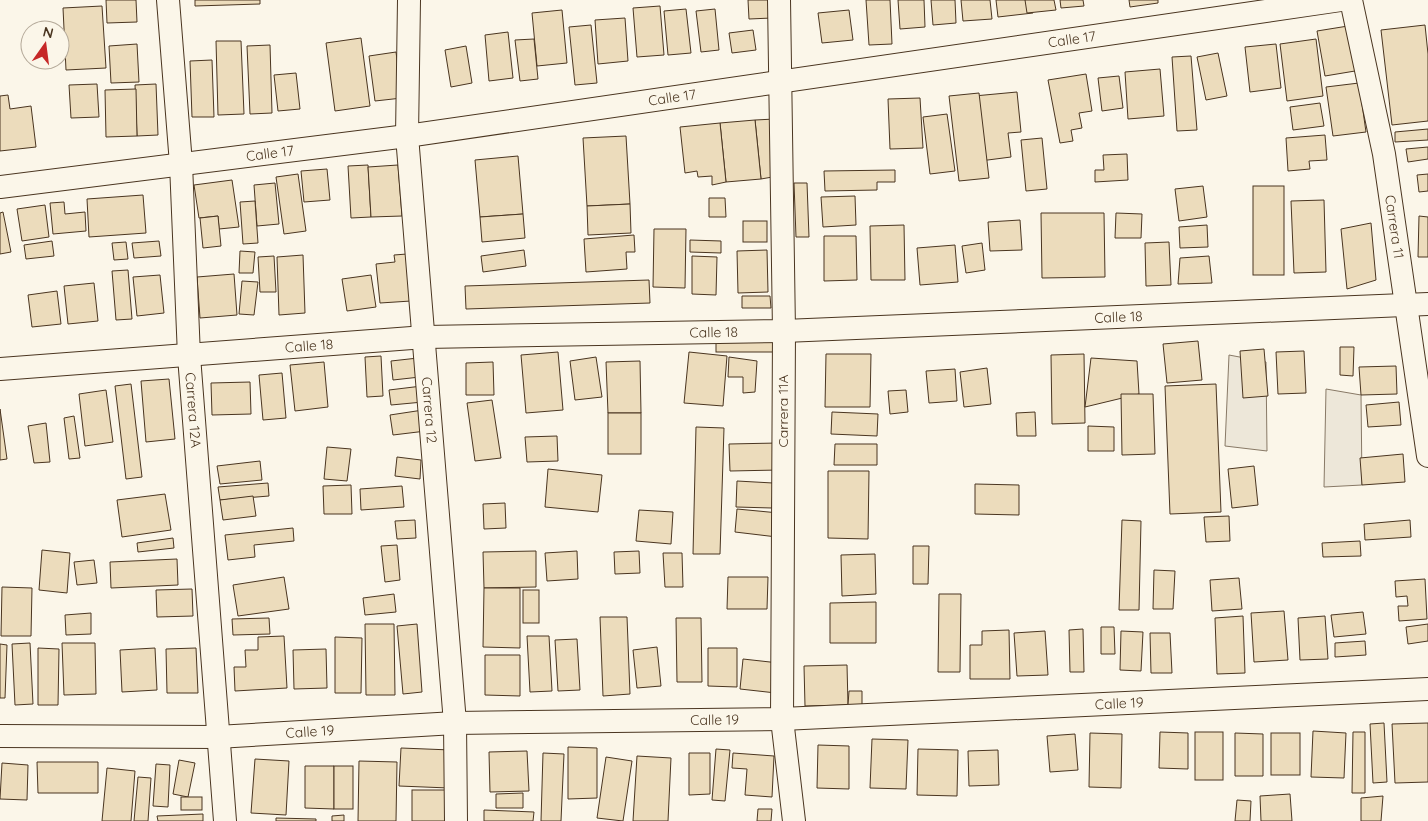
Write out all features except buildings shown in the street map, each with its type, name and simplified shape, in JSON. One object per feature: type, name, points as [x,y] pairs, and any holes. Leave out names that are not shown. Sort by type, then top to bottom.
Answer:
[{"type":"street","name":"Carrera 12A","points":[[168,0],[181,164],[189,356],[217,738],[225,821]]},
{"type":"street","name":"Carrera 12","points":[[409,0],[407,136],[425,337],[455,723],[456,821]]},
{"type":"street","name":"Carrera 11A","points":[[779,0],[784,331],[782,719],[794,821]]},
{"type":"street","name":"Calle 17","points":[[0,187],[407,136],[1341,0]]},
{"type":"street","name":"Carrera 11","points":[[1351,0],[1417,305],[1428,456]]},
{"type":"street","name":"Calle 18","points":[[0,369],[425,337],[784,331],[1417,305]]},
{"type":"street","name":"Calle 19","points":[[0,736],[217,738],[455,723],[782,719],[1428,689]]},
{"type":"shaded area","points":[[1229,355],[1266,362],[1267,451],[1225,446]]},
{"type":"shaded area","points":[[1326,389],[1361,395],[1362,485],[1324,487]]}]
